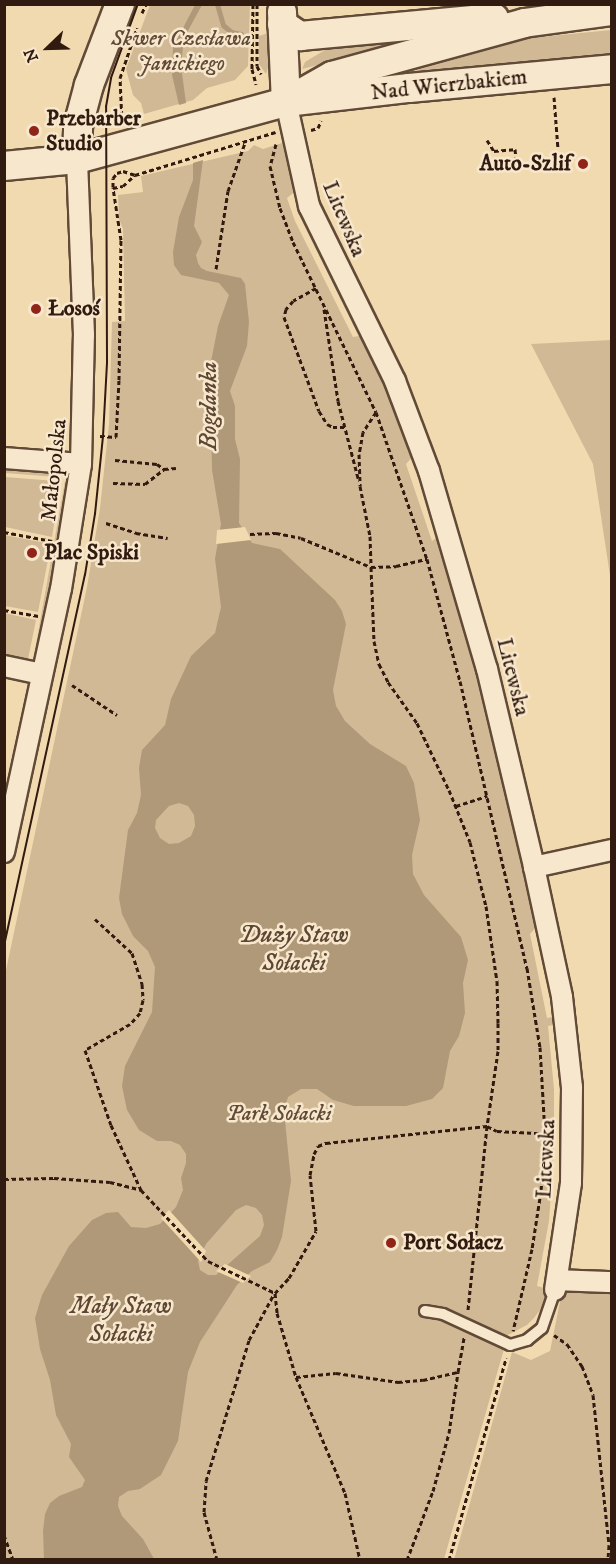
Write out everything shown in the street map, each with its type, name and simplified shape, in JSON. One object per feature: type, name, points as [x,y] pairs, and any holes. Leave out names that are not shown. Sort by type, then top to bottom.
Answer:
[{"type":"street","points":[[77,159],[78,126],[89,85],[120,4]]},
{"type":"street","name":"Nad Wierzbakiem","points":[[286,102],[332,76],[524,24],[608,9]]},
{"type":"street","points":[[282,14],[286,102]]},
{"type":"street","name":"Nad Wierzbakiem","points":[[282,14],[300,36],[498,17],[524,24]]},
{"type":"street","name":"Nad Wierzbakiem","points":[[4,166],[77,159],[286,102],[612,69]]},
{"type":"street","name":"Litewska","points":[[286,102],[309,206],[395,381],[429,471],[487,669],[534,867],[566,1020],[572,1087],[573,1134],[570,1192],[556,1285]]},
{"type":"street","name":"Małopolska","points":[[4,852],[61,589],[81,464],[84,335],[77,159]]},
{"type":"street","points":[[4,458],[81,464]]},
{"type":"street","points":[[4,666],[42,674]]},
{"type":"street","points":[[534,867],[612,850]]},
{"type":"street","points":[[556,1285],[612,1282]]},
{"type":"lane","points":[[425,1311],[443,1314],[510,1345],[527,1340],[542,1328],[556,1285]]},
{"type":"path","points":[[123,124],[120,78],[146,4]]},
{"type":"path","points":[[253,4],[252,69],[256,84]]},
{"type":"path","points":[[257,4],[257,66],[263,78]]},
{"type":"path","points":[[554,99],[558,149]]},
{"type":"path","points":[[113,188],[123,186],[135,175],[277,132],[270,166],[280,208],[293,242],[376,412],[427,559],[455,659],[527,968],[540,1047],[545,1133],[541,1191],[532,1249],[510,1345],[449,1560]]},
{"type":"path","points":[[216,269],[228,191],[246,140]]},
{"type":"path","points":[[486,140],[495,151],[515,149],[516,159]]},
{"type":"path","points":[[132,165],[135,175]]},
{"type":"path","points":[[116,437],[122,256],[113,178],[117,173],[123,171],[135,175]]},
{"type":"path","points":[[316,288],[293,301],[286,309],[284,317],[319,411],[327,424],[333,428],[344,427]]},
{"type":"path","points":[[323,302],[344,427],[360,486],[370,536],[374,640],[379,664],[388,682],[417,723],[456,806],[470,842],[486,906],[497,981],[498,1051],[487,1126],[467,1325],[449,1433],[433,1491],[407,1560]]},
{"type":"path","points":[[360,486],[360,440],[376,412]]},
{"type":"path","points":[[114,460],[157,464],[164,469]]},
{"type":"path","points":[[113,483],[145,484],[164,469],[176,468]]},
{"type":"path","points":[[106,523],[136,533],[168,538]]},
{"type":"path","points":[[4,532],[54,541]]},
{"type":"path","points":[[250,534],[276,533],[301,538],[371,567],[409,564],[427,559]]},
{"type":"path","points":[[4,609],[40,616]]},
{"type":"path","points":[[72,685],[117,715]]},
{"type":"path","points":[[456,806],[487,796]]},
{"type":"path","points":[[95,919],[132,953],[142,984],[144,1000],[140,1013],[130,1024],[85,1050],[111,1125],[141,1190],[208,1262],[275,1293]]},
{"type":"path","points":[[218,1560],[204,1512],[206,1481],[249,1340],[275,1293],[289,1278],[316,1231],[310,1175],[318,1146],[326,1143],[487,1126],[497,1131],[573,1134]]},
{"type":"path","points":[[4,1179],[54,1178],[110,1182],[141,1190]]},
{"type":"path","points":[[275,1293],[280,1323],[296,1377],[345,1493],[360,1560]]},
{"type":"path","points":[[542,1328],[567,1344],[582,1366],[593,1395],[609,1545],[608,1560]]},
{"type":"path","points":[[296,1377],[336,1373],[398,1382],[423,1380],[458,1372]]},
{"type":"path","points":[[4,1534],[13,1560]]},
{"type":"green space","name":"Skwer Czesława Janickiego","points":[[150,5],[250,5],[248,66],[235,80],[207,88],[193,100],[144,114],[141,103],[133,95],[126,69]]},
{"type":"green space","points":[[611,30],[611,62],[413,73],[530,38]]},
{"type":"green space","points":[[271,32],[272,54],[266,74],[259,64],[259,36]]},
{"type":"green space","points":[[395,41],[395,45],[302,69],[305,62],[330,47]]},
{"type":"green space","name":"Park Sołacki","points":[[285,142],[297,190],[287,198],[295,221],[353,337],[365,335],[415,454],[406,464],[432,541],[442,534],[460,596],[540,923],[530,934],[547,1018],[558,1016],[559,1024],[548,1026],[554,1089],[554,1151],[549,1221],[537,1286],[548,1289],[540,1310],[534,1318],[527,1325],[508,1335],[444,1559],[5,1560],[5,975],[87,587],[100,508],[109,424],[112,322],[125,321],[123,229],[119,219],[118,195],[143,192],[141,176],[248,151],[254,145],[263,149]]},
{"type":"green space","points":[[96,300],[94,415],[91,415],[88,301]]},
{"type":"green space","points":[[612,340],[611,582],[593,464],[531,344]]},
{"type":"green space","points":[[4,468],[58,473],[57,477],[5,473]]},
{"type":"green space","points":[[5,477],[56,481],[60,486],[52,537],[5,527]]},
{"type":"green space","points":[[65,481],[68,488],[64,534],[37,657],[33,661]]},
{"type":"green space","points":[[4,535],[51,544],[38,612],[5,606]]},
{"type":"green space","points":[[4,613],[36,620],[27,664],[5,660]]},
{"type":"green space","points":[[563,1287],[611,1288],[611,1559],[454,1560],[512,1352],[531,1360],[550,1351]]},
{"type":"water","points":[[195,5],[202,5],[184,38],[181,66],[186,103],[179,105],[172,75],[173,47]]},
{"type":"water","name":"Duży Staw Sołacki","points":[[203,160],[194,226],[202,242],[196,255],[198,263],[207,271],[241,278],[245,284],[249,322],[247,346],[230,391],[235,406],[235,439],[240,459],[239,523],[252,543],[280,549],[335,600],[342,611],[346,624],[333,690],[336,706],[345,721],[370,744],[406,766],[414,783],[420,820],[412,855],[413,874],[424,895],[461,937],[468,960],[463,983],[465,1013],[459,1036],[450,1051],[443,1088],[432,1099],[406,1106],[354,1106],[333,1100],[317,1089],[301,1089],[288,1097],[284,1111],[291,1181],[282,1237],[277,1250],[270,1262],[252,1271],[237,1285],[200,1342],[188,1372],[178,1441],[161,1475],[140,1489],[128,1491],[119,1497],[118,1506],[122,1516],[143,1539],[154,1559],[44,1559],[43,1531],[45,1514],[50,1503],[59,1496],[82,1487],[85,1480],[69,1457],[71,1444],[56,1415],[50,1380],[40,1349],[35,1318],[42,1295],[69,1246],[92,1220],[106,1213],[118,1212],[131,1227],[146,1228],[160,1224],[176,1207],[183,1190],[181,1178],[186,1163],[186,1154],[180,1145],[171,1141],[157,1141],[139,1130],[127,1110],[122,1086],[125,1066],[152,1012],[155,967],[148,951],[133,936],[122,914],[119,898],[128,830],[137,813],[141,795],[139,768],[142,750],[165,725],[171,699],[191,656],[215,633],[221,607],[215,559],[221,524],[212,470],[207,382],[218,326],[229,295],[219,283],[181,275],[174,265],[173,252],[179,217],[193,180],[193,163]],"holes":[[[179,803],[188,806],[194,815],[195,826],[191,836],[179,843],[169,844],[160,838],[155,828],[156,820],[169,806]],[[246,1205],[256,1208],[262,1215],[264,1225],[260,1236],[216,1275],[208,1275],[200,1270],[198,1261],[206,1244],[236,1210]]]},
{"type":"pier","points":[[245,527],[251,540],[216,544],[217,530]]},
{"type":"pier","points":[[169,1210],[206,1251],[201,1262],[161,1218]]},
{"type":"pier","points":[[225,1264],[251,1276],[243,1283],[216,1271]]},
{"type":"waterway","points":[[217,4],[223,25],[231,32],[241,34]]},
{"type":"tram line","points":[[4,946],[85,575],[95,514],[103,437],[107,362],[106,107],[111,78],[138,4]]},
{"type":"place","name":"Przebarber Studio","points":[[34,131]]},
{"type":"place","name":"Auto-Szlif","points":[[583,164]]},
{"type":"place","name":"Łosoś","points":[[36,309]]},
{"type":"place","name":"Plac Spiski","points":[[32,553]]},
{"type":"place","name":"Port Sołacz","points":[[391,1243]]},
{"type":"water label","name":"Bogdanka","points":[[210,406]]},
{"type":"water label","name":"Mały Staw Sołacki","points":[[121,1321]]}]
